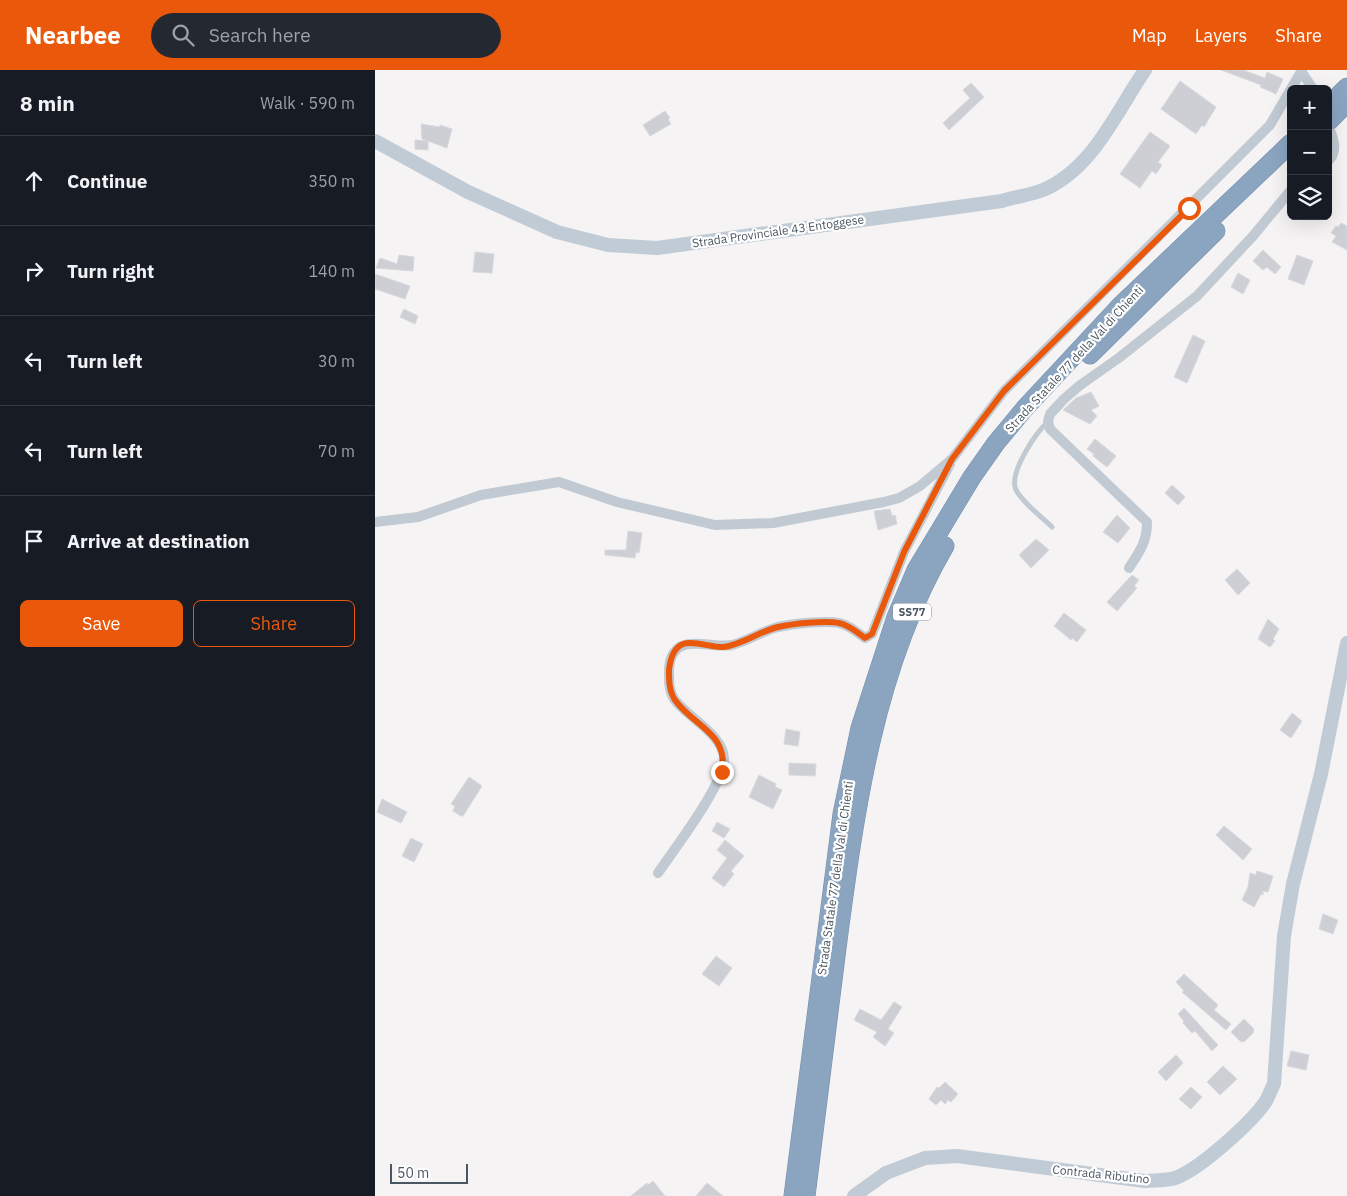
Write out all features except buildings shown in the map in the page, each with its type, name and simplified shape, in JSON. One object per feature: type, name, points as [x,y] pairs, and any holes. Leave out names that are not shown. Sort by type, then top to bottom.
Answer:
[{"type":"highway","points":[[1332,102],[1347,87]]},
{"type":"highway","points":[[1332,120],[1347,103]]},
{"type":"highway","name":"Strada Statale 77 della Val di Chienti","points":[[793,1196],[842,814],[860,728],[896,617],[916,570],[972,477],[996,443],[1025,408],[1120,306],[1287,147]]},
{"type":"highway","name":"Strada Statale 77 della Val di Chienti","points":[[806,1196],[849,861],[866,761],[892,664],[929,572],[981,483],[1033,414],[1130,315],[1287,162]]},
{"type":"street","name":"Strada Provinciale 43 Entoggese","points":[[375,141],[468,192],[557,232],[608,245],[657,248],[1002,201],[1043,190],[1072,172],[1099,142],[1145,70]]},
{"type":"street","points":[[657,873],[714,790],[722,772],[724,758],[721,747],[675,700],[670,690],[669,669],[675,650],[683,644],[704,644],[723,647],[778,627],[817,623],[838,622],[857,631],[865,638],[872,634],[904,552],[952,459],[1004,391],[1270,125],[1301,70],[1310,85]]},
{"type":"street","points":[[1332,135],[1335,147],[1332,156]]},
{"type":"street","points":[[1129,568],[1147,536],[1147,522],[1051,429],[1048,421],[1050,414],[1079,386],[1120,358],[1197,296],[1253,236],[1287,195]]},
{"type":"street","points":[[375,522],[418,517],[481,495],[559,482],[617,502],[715,525],[773,523],[899,498],[920,486],[952,459]]},
{"type":"street","name":"Contrada Ributino","points":[[854,1196],[861,1189],[886,1173],[925,1158],[957,1156],[1145,1181],[1174,1178],[1190,1172],[1248,1122],[1266,1101],[1274,1084],[1284,936],[1293,884],[1321,774],[1347,643]]},
{"type":"lane","points":[[1048,421],[1041,428],[1026,451],[1015,474],[1015,487],[1021,496],[1052,527]]},
{"type":"route","points":[[722,772],[724,758],[721,747],[675,700],[670,690],[669,669],[675,650],[683,644],[704,644],[723,647],[778,627],[817,623],[838,622],[847,625],[865,638],[872,634],[904,552],[952,459],[1004,391],[1189,208]]}]
